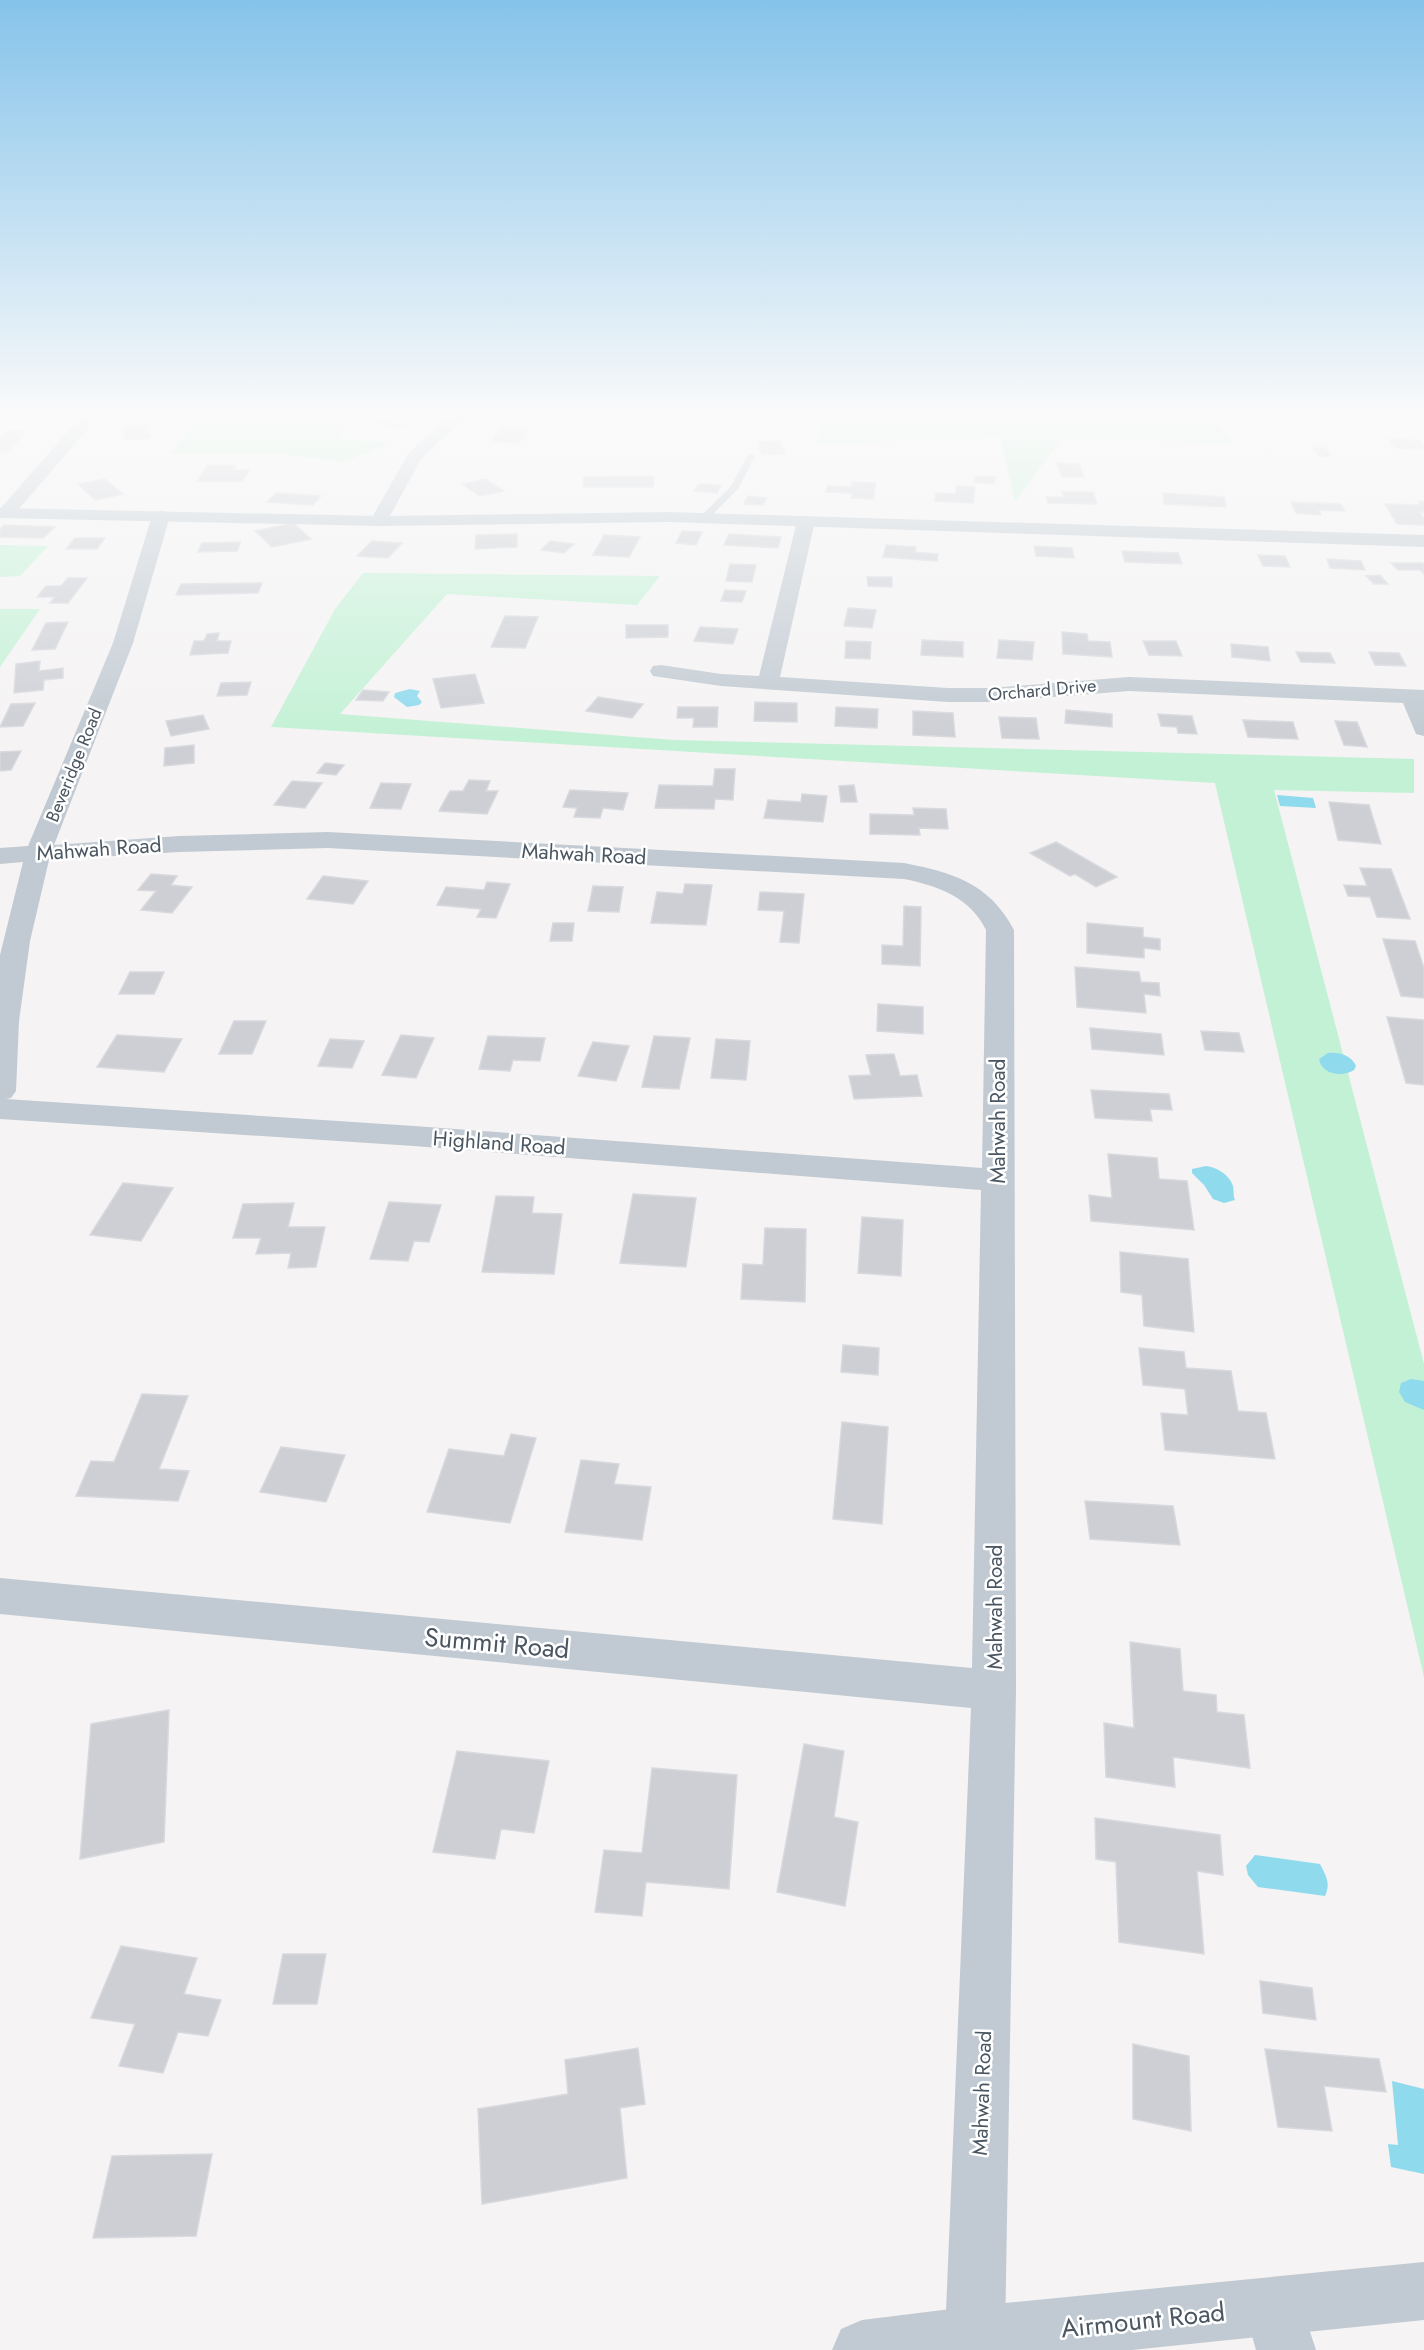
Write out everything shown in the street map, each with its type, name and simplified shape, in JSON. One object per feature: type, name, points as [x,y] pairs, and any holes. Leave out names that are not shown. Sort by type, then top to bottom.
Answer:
[{"type":"street","name":"Beveridge Road","points":[[0,1091],[4,1021],[16,941],[38,853],[123,643],[160,521]]},
{"type":"street","points":[[364,521],[399,521]]},
{"type":"street","points":[[789,521],[1424,541]]},
{"type":"street","points":[[768,684],[806,521]]},
{"type":"street","name":"Orchard Drive","points":[[661,671],[688,677],[768,684],[948,695],[1032,693],[1129,684],[1418,696]]},
{"type":"street","points":[[1418,696],[1424,729]]},
{"type":"street","name":"Mahwah Road","points":[[0,856],[179,844],[328,840],[904,871],[948,882],[984,903],[994,916],[1000,930],[994,1690],[975,2336]]},
{"type":"street","name":"Highland Road","points":[[0,1109],[414,1136],[998,1180]]},
{"type":"street","name":"Summit Road","points":[[0,1596],[994,1690]]},
{"type":"street","name":"Airmount Road","points":[[862,2350],[975,2336],[1280,2329],[1424,2291]]},
{"type":"green space","points":[[0,545],[48,546],[20,576],[0,577]]},
{"type":"green space","points":[[363,573],[660,576],[637,605],[447,594],[340,714],[674,740],[1414,759],[1414,793],[1274,790],[1424,1364],[1424,1677],[1215,783],[271,727],[335,609]]},
{"type":"green space","points":[[0,609],[40,609],[0,667]]},
{"type":"water","points":[[410,689],[420,691],[417,696],[422,702],[419,705],[407,707],[394,697],[395,693]]},
{"type":"water","points":[[1277,795],[1313,798],[1316,808],[1280,806]]},
{"type":"water","points":[[1328,1053],[1348,1057],[1356,1066],[1354,1070],[1344,1074],[1328,1071],[1319,1059]]},
{"type":"water","points":[[1206,1166],[1218,1170],[1229,1178],[1235,1200],[1224,1203],[1213,1199],[1192,1173],[1192,1169]]},
{"type":"water","points":[[1411,1379],[1424,1381],[1424,1410],[1405,1402],[1399,1392],[1401,1383]]},
{"type":"water","points":[[1255,1855],[1320,1864],[1328,1883],[1325,1896],[1258,1887],[1248,1875],[1246,1866]]},
{"type":"water","points":[[1392,2081],[1424,2089],[1424,2174],[1391,2167],[1388,2144],[1398,2145]]},
{"type":"building","points":[[1395,521],[1424,521],[1424,525],[1397,524]]},
{"type":"building","points":[[293,523],[311,539],[272,547],[255,531]]},
{"type":"building","points":[[4,525],[55,527],[43,538],[0,537],[0,529]]},
{"type":"building","points":[[682,531],[702,532],[696,545],[676,543]]},
{"type":"building","points":[[517,534],[517,547],[475,549],[476,535]]},
{"type":"building","points":[[729,534],[781,537],[778,548],[724,545]]},
{"type":"building","points":[[604,535],[640,537],[629,557],[593,555]]},
{"type":"building","points":[[75,538],[105,538],[97,549],[66,549]]},
{"type":"building","points":[[372,541],[402,543],[388,558],[357,556]]},
{"type":"building","points":[[550,541],[574,544],[564,553],[541,550]]},
{"type":"building","points":[[241,542],[237,551],[198,552],[202,543]]},
{"type":"building","points":[[886,545],[916,547],[915,552],[938,554],[937,561],[883,557]]},
{"type":"building","points":[[1034,546],[1072,548],[1074,558],[1036,556]]},
{"type":"building","points":[[1122,551],[1178,553],[1182,564],[1125,562]]},
{"type":"building","points":[[1258,555],[1285,556],[1290,567],[1263,566]]},
{"type":"building","points":[[1327,559],[1361,561],[1365,570],[1330,568]]},
{"type":"building","points":[[1391,563],[1424,563],[1424,574],[1420,570],[1398,570]]},
{"type":"building","points":[[730,564],[756,565],[752,582],[726,581]]},
{"type":"building","points":[[1380,575],[1388,584],[1374,584],[1366,576]]},
{"type":"building","points":[[867,577],[892,577],[892,587],[868,586]]},
{"type":"building","points":[[68,578],[87,578],[68,603],[50,603],[55,597],[37,597],[46,586],[61,586]]},
{"type":"building","points":[[262,583],[258,593],[176,595],[181,584]]},
{"type":"building","points":[[725,590],[746,591],[742,602],[721,601]]},
{"type":"building","points":[[848,608],[876,610],[872,628],[844,626]]},
{"type":"building","points":[[505,616],[538,617],[525,648],[491,647]]},
{"type":"building","points":[[68,622],[55,649],[32,650],[46,623]]},
{"type":"building","points":[[626,625],[668,625],[668,637],[626,638]]},
{"type":"building","points":[[700,627],[738,629],[733,644],[694,641]]},
{"type":"building","points":[[1062,632],[1087,634],[1088,641],[1110,642],[1112,657],[1063,654]]},
{"type":"building","points":[[219,633],[217,641],[231,641],[228,653],[190,655],[194,641],[204,641],[207,634]]},
{"type":"building","points":[[922,640],[963,642],[963,657],[921,655]]},
{"type":"building","points":[[999,640],[1034,642],[1032,660],[997,658]]},
{"type":"building","points":[[846,641],[871,642],[870,659],[845,658]]},
{"type":"building","points":[[1143,641],[1176,641],[1182,656],[1149,655]]},
{"type":"building","points":[[1231,644],[1268,647],[1270,661],[1232,657]]},
{"type":"building","points":[[1296,652],[1330,653],[1335,663],[1301,662]]},
{"type":"building","points":[[1369,652],[1399,653],[1406,666],[1375,665]]},
{"type":"building","points":[[40,661],[39,671],[63,668],[63,678],[44,680],[43,690],[14,693],[16,664]]},
{"type":"building","points":[[475,674],[484,703],[441,708],[433,679]]},
{"type":"building","points":[[251,682],[247,695],[217,696],[221,683]]},
{"type":"building","points":[[363,690],[389,692],[383,701],[356,700]]},
{"type":"building","points":[[598,697],[643,704],[632,718],[586,711]]},
{"type":"building","points":[[755,702],[797,703],[797,722],[754,721]]},
{"type":"building","points":[[35,703],[23,726],[0,727],[11,704]]},
{"type":"building","points":[[678,707],[718,707],[717,727],[693,727],[694,718],[677,718]]},
{"type":"building","points":[[836,707],[878,709],[877,728],[835,726]]},
{"type":"building","points":[[1066,710],[1112,714],[1112,727],[1065,723]]},
{"type":"building","points":[[913,711],[953,713],[955,737],[913,735]]},
{"type":"building","points":[[1158,714],[1192,716],[1197,734],[1178,733],[1177,727],[1161,726]]},
{"type":"building","points":[[203,715],[209,729],[171,736],[166,721]]},
{"type":"building","points":[[999,717],[1036,718],[1039,739],[1002,738]]},
{"type":"building","points":[[1243,720],[1293,722],[1298,739],[1248,737]]},
{"type":"building","points":[[1335,721],[1357,722],[1367,747],[1344,745]]},
{"type":"building","points":[[194,745],[194,763],[164,766],[165,748]]},
{"type":"building","points":[[21,751],[11,770],[0,771],[0,752]]},
{"type":"building","points":[[325,763],[344,765],[336,775],[317,773]]},
{"type":"building","points":[[715,769],[735,769],[733,800],[715,799],[714,809],[655,808],[659,785],[713,786]]},
{"type":"building","points":[[469,780],[490,781],[486,791],[498,791],[487,814],[439,811],[450,791],[463,791]]},
{"type":"building","points":[[292,781],[322,783],[305,808],[274,805]]},
{"type":"building","points":[[381,783],[411,784],[401,809],[370,808]]},
{"type":"building","points":[[854,785],[857,802],[841,802],[839,786]]},
{"type":"building","points":[[570,790],[628,793],[623,810],[603,808],[600,818],[574,817],[577,808],[563,807]]},
{"type":"building","points":[[802,794],[827,796],[823,822],[764,818],[768,800],[801,802]]},
{"type":"building","points":[[1329,802],[1369,805],[1381,844],[1338,840]]},
{"type":"building","points":[[913,808],[946,809],[948,829],[919,828],[920,835],[870,834],[870,814],[914,815]]},
{"type":"building","points":[[1056,842],[1117,877],[1096,887],[1075,874],[1070,876],[1030,853]]},
{"type":"building","points":[[1360,868],[1391,869],[1410,919],[1377,917],[1370,897],[1348,896],[1344,885],[1367,886]]},
{"type":"building","points":[[151,874],[177,876],[171,885],[192,887],[172,913],[141,910],[156,891],[138,890]]},
{"type":"building","points":[[323,876],[368,881],[353,904],[307,899]]},
{"type":"building","points":[[487,882],[510,884],[496,918],[477,917],[481,909],[437,905],[446,887],[484,890]]},
{"type":"building","points":[[685,884],[712,885],[706,925],[651,923],[657,892],[683,894]]},
{"type":"building","points":[[593,886],[623,887],[619,912],[588,911]]},
{"type":"building","points":[[760,892],[804,894],[799,943],[780,942],[784,911],[758,910]]},
{"type":"building","points":[[904,906],[921,907],[920,966],[882,964],[882,945],[903,946]]},
{"type":"building","points":[[553,923],[574,923],[572,941],[550,941]]},
{"type":"building","points":[[1087,923],[1143,928],[1143,937],[1160,939],[1160,950],[1144,948],[1144,958],[1087,953]]},
{"type":"building","points":[[1383,939],[1415,941],[1424,968],[1424,998],[1401,996]]},
{"type":"building","points":[[1075,967],[1139,972],[1141,982],[1159,983],[1160,996],[1144,994],[1146,1013],[1077,1007]]},
{"type":"building","points":[[130,972],[164,972],[154,994],[119,994]]},
{"type":"building","points":[[878,1004],[923,1007],[923,1034],[877,1031]]},
{"type":"building","points":[[1387,1017],[1424,1020],[1424,1085],[1406,1083]]},
{"type":"building","points":[[234,1021],[266,1021],[252,1054],[219,1054]]},
{"type":"building","points":[[1090,1028],[1161,1034],[1164,1055],[1092,1049]]},
{"type":"building","points":[[1201,1031],[1239,1033],[1244,1052],[1205,1050]]},
{"type":"building","points":[[117,1035],[182,1039],[164,1072],[97,1067]]},
{"type":"building","points":[[401,1035],[434,1038],[416,1078],[382,1075]]},
{"type":"building","points":[[488,1036],[545,1038],[540,1061],[513,1060],[510,1071],[479,1069]]},
{"type":"building","points":[[654,1036],[690,1038],[679,1089],[642,1087]]},
{"type":"building","points":[[330,1039],[364,1041],[352,1068],[318,1066]]},
{"type":"building","points":[[716,1039],[750,1041],[746,1080],[711,1078]]},
{"type":"building","points":[[593,1042],[629,1046],[616,1081],[578,1076]]},
{"type":"building","points":[[894,1054],[900,1076],[917,1075],[922,1096],[854,1099],[849,1076],[871,1075],[866,1055]]},
{"type":"building","points":[[1091,1090],[1169,1094],[1172,1110],[1150,1109],[1152,1121],[1095,1118]]},
{"type":"building","points":[[1108,1154],[1157,1158],[1159,1179],[1187,1181],[1194,1230],[1091,1221],[1089,1195],[1112,1198]]},
{"type":"building","points":[[123,1183],[173,1188],[141,1241],[90,1235]]},
{"type":"building","points":[[633,1194],[696,1198],[686,1267],[620,1263]]},
{"type":"building","points":[[496,1196],[534,1197],[532,1213],[562,1214],[554,1274],[482,1272]]},
{"type":"building","points":[[389,1202],[441,1205],[429,1242],[414,1241],[408,1261],[370,1259]]},
{"type":"building","points":[[294,1203],[288,1227],[325,1227],[316,1267],[288,1268],[291,1253],[256,1254],[261,1238],[233,1238],[243,1204]]},
{"type":"building","points":[[862,1217],[903,1220],[901,1276],[858,1273]]},
{"type":"building","points":[[765,1228],[806,1229],[805,1302],[741,1299],[743,1264],[763,1265]]},
{"type":"building","points":[[1120,1252],[1188,1259],[1194,1332],[1144,1326],[1142,1295],[1121,1292]]},
{"type":"building","points":[[843,1345],[879,1348],[878,1375],[841,1372]]},
{"type":"building","points":[[1139,1348],[1184,1352],[1186,1368],[1231,1371],[1238,1411],[1266,1413],[1275,1459],[1165,1450],[1161,1413],[1188,1415],[1185,1389],[1143,1385]]},
{"type":"building","points":[[142,1394],[188,1396],[159,1469],[189,1471],[178,1501],[76,1496],[91,1461],[114,1462]]},
{"type":"building","points":[[842,1422],[888,1427],[882,1524],[833,1519]]},
{"type":"building","points":[[511,1434],[536,1438],[510,1523],[427,1512],[449,1449],[504,1456]]},
{"type":"building","points":[[281,1447],[345,1455],[326,1502],[260,1492]]},
{"type":"building","points":[[581,1460],[619,1464],[614,1484],[651,1487],[642,1540],[565,1532]]},
{"type":"building","points":[[1085,1501],[1173,1506],[1180,1545],[1090,1539]]},
{"type":"building","points":[[1130,1642],[1180,1649],[1183,1691],[1216,1695],[1217,1712],[1244,1715],[1250,1768],[1173,1757],[1175,1787],[1106,1777],[1104,1723],[1134,1728]]},
{"type":"building","points":[[169,1710],[164,1842],[80,1859],[91,1724]]},
{"type":"building","points":[[804,1744],[844,1751],[834,1817],[858,1822],[845,1906],[777,1892]]},
{"type":"building","points":[[457,1751],[549,1761],[534,1833],[501,1829],[495,1859],[433,1852]]},
{"type":"building","points":[[652,1768],[737,1775],[729,1889],[646,1882],[642,1916],[595,1912],[604,1850],[642,1853]]},
{"type":"building","points":[[1095,1818],[1220,1835],[1223,1875],[1197,1871],[1204,1954],[1119,1942],[1116,1862],[1096,1859]]},
{"type":"building","points":[[121,1946],[197,1958],[184,1994],[221,2000],[208,2036],[178,2032],[163,2073],[119,2066],[135,2024],[91,2018]]},
{"type":"building","points":[[283,1954],[326,1954],[317,2004],[273,2004]]},
{"type":"building","points":[[1260,1981],[1312,1988],[1316,2020],[1263,2013]]},
{"type":"building","points":[[1133,2044],[1189,2056],[1191,2131],[1133,2119]]},
{"type":"building","points":[[638,2048],[645,2104],[620,2108],[627,2178],[482,2204],[478,2109],[568,2094],[565,2060]]},
{"type":"building","points":[[1265,2049],[1379,2059],[1386,2092],[1324,2086],[1332,2131],[1278,2127]]},
{"type":"building","points":[[212,2154],[196,2236],[93,2238],[112,2156]]}]
